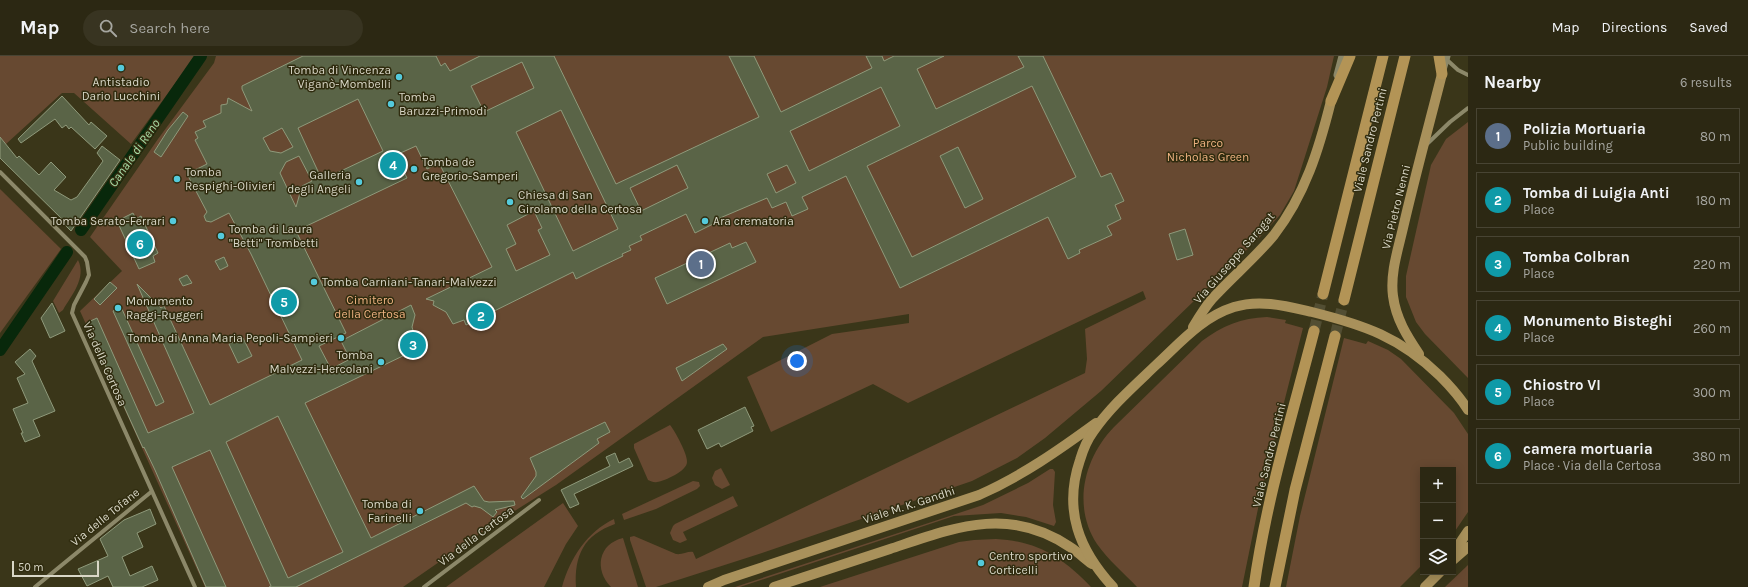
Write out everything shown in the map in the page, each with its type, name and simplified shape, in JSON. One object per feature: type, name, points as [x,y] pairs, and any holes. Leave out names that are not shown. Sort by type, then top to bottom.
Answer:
[{"type":"highway","points":[[1331,101],[1350,56]]},
{"type":"highway","name":"Viale Sandro Pertini","points":[[1323,294],[1383,56]]},
{"type":"highway","name":"Viale Sandro Pertini","points":[[1344,300],[1405,56]]},
{"type":"highway","points":[[1442,74],[1444,57]]},
{"type":"highway","name":"Viale Sandro Pertini","points":[[1254,587],[1263,531],[1274,483],[1314,331]]},
{"type":"highway","points":[[1275,587],[1295,490],[1335,336]]},
{"type":"main road","name":"Via Pietro Nenni","points":[[1422,359],[1401,325],[1395,306],[1393,282],[1406,218],[1442,74]]},
{"type":"main road","name":"Via Giuseppe Saragat","points":[[1185,338],[1211,300],[1250,261],[1274,234],[1287,216],[1308,176],[1321,138],[1331,101]]},
{"type":"main road","points":[[1113,587],[1089,555],[1080,537],[1072,502],[1075,474],[1093,433],[1104,417],[1134,386],[1203,322],[1234,308],[1267,303],[1327,316],[1371,329],[1403,345],[1422,359],[1468,405]]},
{"type":"main road","points":[[1458,396],[1468,410]]},
{"type":"main road","name":"Viale M. K. Gandhi","points":[[708,587],[724,580],[979,495],[1009,481],[1033,467],[1104,417]]},
{"type":"main road","points":[[774,587],[941,532],[982,523],[1007,524],[1042,533],[1070,547],[1101,572]]},
{"type":"main road","points":[[1456,549],[1468,531]]},
{"type":"main road","points":[[1456,557],[1468,547]]},
{"type":"main road","points":[[1426,587],[1437,575]]},
{"type":"street","name":"Via Giuseppe Saragat","points":[[1331,101],[1342,56]]},
{"type":"street","points":[[1444,57],[1458,70],[1468,75]]},
{"type":"street","points":[[1423,148],[1450,122],[1468,108]]},
{"type":"street","name":"Via della Certosa","points":[[0,172],[81,252],[87,262],[89,275],[74,305],[72,313],[151,492],[195,587]]},
{"type":"street","name":"Via delle Tofane","points":[[35,587],[151,492]]},
{"type":"street","name":"Via della Certosa","points":[[424,587],[540,500]]},
{"type":"green space","points":[[0,56],[195,56],[131,144],[74,93],[62,93],[6,144],[0,138]]},
{"type":"green space","name":"Cimitero della Certosa","points":[[216,56],[1334,56],[1327,87],[1294,191],[1280,215],[1260,237],[1101,391],[1045,438],[1017,458],[972,481],[762,553],[656,587],[646,587],[630,540],[630,537],[634,536],[676,554],[693,552],[696,559],[1085,373],[1087,359],[1085,329],[1146,299],[1143,291],[908,403],[873,384],[771,432],[747,377],[832,334],[909,323],[909,314],[763,337],[556,485],[497,522],[403,587],[205,587],[80,311],[122,271],[90,237],[158,139],[214,63]]},
{"type":"green space","points":[[1468,122],[1468,378],[1425,334],[1416,322],[1406,297],[1406,276],[1431,165],[1446,139]]},
{"type":"green space","points":[[0,189],[61,249],[0,333]]},
{"type":"green space","points":[[78,260],[81,273],[77,286],[63,310],[59,313],[53,301]]},
{"type":"green space","points":[[1267,317],[1286,320],[1285,323],[1303,328],[1262,489],[1242,587],[1137,587],[1101,550],[1089,529],[1083,498],[1089,468],[1095,453],[1114,427],[1202,341],[1224,327],[1240,321]]},
{"type":"green space","points":[[1344,338],[1366,344],[1368,341],[1388,350],[1401,359],[1454,413],[1468,434],[1468,512],[1456,530],[1456,467],[1420,467],[1420,567],[1400,587],[1286,587],[1300,516]]},
{"type":"green space","points":[[670,425],[678,437],[687,462],[680,472],[670,478],[652,482],[648,480],[634,448],[634,444]]},
{"type":"green space","points":[[721,468],[730,485],[722,489],[715,485],[712,478],[715,471]]},
{"type":"green space","points":[[1050,469],[1053,469],[1055,472],[1053,505],[1056,522],[1054,526],[1026,517],[1001,513],[954,516],[740,587],[735,587],[983,505],[1028,483]]},
{"type":"green space","points":[[693,481],[699,482],[700,486],[697,489],[656,509],[624,520],[622,514]]},
{"type":"green space","points":[[733,496],[738,506],[683,532],[687,540],[680,543],[673,540],[670,533],[675,524]]},
{"type":"green space","points":[[563,503],[578,526],[566,544],[544,587],[446,587]]},
{"type":"green space","points":[[614,519],[615,524],[596,534],[583,548],[577,565],[576,587],[562,587],[565,576],[581,547],[604,524]]},
{"type":"green space","points":[[623,538],[638,587],[611,587],[602,573],[601,558],[604,552],[608,546]]},
{"type":"green space","name":"Centro sportivo Corticelli","points":[[996,539],[1025,543],[1049,553],[1070,568],[1091,587],[820,587],[959,542]]},
{"type":"green space","points":[[1468,565],[1468,587],[1445,587]]},
{"type":"building","points":[[303,56],[436,56],[441,66],[445,63],[450,71],[480,56],[554,56],[616,184],[759,117],[729,56],[754,56],[781,112],[872,68],[866,56],[882,56],[884,61],[894,56],[944,56],[917,69],[936,109],[1024,67],[1018,56],[1043,56],[1101,177],[1111,173],[1124,201],[1115,205],[1121,219],[1107,226],[1112,235],[1079,250],[1080,253],[1068,259],[1048,217],[900,288],[846,176],[802,197],[808,209],[792,216],[786,202],[772,208],[767,198],[720,218],[721,220],[695,233],[686,214],[640,236],[642,240],[629,246],[631,250],[622,254],[623,256],[576,279],[573,272],[466,325],[464,320],[453,324],[446,312],[433,305],[434,301],[426,299],[492,267],[439,163],[427,169],[416,146],[396,155],[407,178],[296,231],[346,333],[319,346],[331,369],[350,359],[341,341],[411,305],[415,315],[412,327],[417,344],[407,349],[409,353],[305,403],[371,538],[474,486],[484,501],[514,501],[515,505],[495,510],[497,512],[493,517],[481,508],[474,506],[472,507],[466,503],[296,587],[269,587],[271,586],[210,450],[172,467],[226,587],[206,587],[155,470],[144,447],[143,448],[86,323],[97,318],[148,433],[194,413],[137,284],[161,308],[164,306],[210,405],[302,360],[251,254],[229,213],[211,222],[206,221],[204,216],[207,212],[187,174],[207,164],[195,140],[198,138],[195,132],[206,127],[203,121],[221,113],[221,105],[227,104],[228,98],[252,111],[242,86]],"holes":[[[522,62],[534,88],[484,112],[471,86]],[[1032,86],[1076,177],[912,257],[867,166]],[[881,87],[900,126],[809,171],[790,131]],[[358,99],[383,151],[322,180],[298,128]],[[561,110],[618,229],[573,251],[516,132]],[[282,128],[293,147],[281,153],[270,151],[263,138]],[[299,156],[312,181],[302,186],[296,207],[280,173],[286,162]],[[677,165],[688,188],[641,211],[630,188]],[[787,165],[796,183],[776,193],[767,174]],[[534,211],[542,228],[538,230],[550,255],[516,271],[506,249],[516,244],[507,225]],[[278,416],[343,552],[288,578],[226,442]]]},
{"type":"building","points":[[62,96],[89,125],[91,122],[107,136],[95,149],[71,127],[69,129],[66,125],[62,128],[55,119],[21,143],[18,139]]},
{"type":"building","points":[[183,112],[188,116],[161,157],[154,152],[168,130]]},
{"type":"building","points":[[0,137],[17,158],[19,156],[39,175],[51,162],[66,177],[54,190],[71,200],[77,197],[103,161],[97,153],[102,146],[120,160],[71,231],[64,224],[64,221],[0,158]]},
{"type":"building","points":[[958,147],[983,199],[965,208],[940,156]]},
{"type":"building","points":[[133,213],[136,219],[141,216],[158,253],[153,256],[155,262],[139,269],[117,221]]},
{"type":"building","points":[[1185,229],[1193,255],[1177,260],[1169,234]]},
{"type":"building","points":[[746,242],[756,262],[667,304],[655,278],[730,243],[732,248]]},
{"type":"building","points":[[224,257],[228,266],[220,270],[215,261]]},
{"type":"building","points":[[187,275],[192,283],[183,286],[179,279]]},
{"type":"building","points":[[110,282],[117,288],[100,305],[94,299]]},
{"type":"building","points":[[52,303],[65,331],[50,338],[41,318]]},
{"type":"building","points":[[121,307],[164,402],[156,406],[113,311]]},
{"type":"building","points":[[243,338],[252,356],[238,363],[229,344]]},
{"type":"building","points":[[723,344],[727,349],[682,381],[676,368]]},
{"type":"building","points":[[30,349],[36,356],[32,361],[55,411],[33,420],[40,436],[25,442],[13,409],[28,403],[17,378],[25,374],[15,362]]},
{"type":"building","points":[[745,407],[754,426],[751,427],[753,431],[721,447],[719,443],[707,449],[698,430]]},
{"type":"building","points":[[605,422],[610,432],[597,439],[599,443],[523,499],[521,497],[536,476],[536,472],[530,458]]},
{"type":"building","points":[[615,453],[619,463],[629,458],[633,466],[574,494],[579,504],[570,508],[561,490],[610,466],[606,457]]},
{"type":"building","points":[[150,509],[156,524],[137,533],[143,547],[122,557],[130,576],[152,566],[158,580],[142,587],[113,587],[108,576],[87,586],[78,569],[108,556],[100,539],[124,520]]},
{"type":"waterway","name":"Canale di Reno","points":[[81,230],[201,56]]},
{"type":"waterway","name":"Canale di Reno","points":[[0,350],[67,252]]},
{"type":"tunnel","points":[[1314,331],[1323,294]]},
{"type":"tunnel","points":[[1335,336],[1344,300]]},
{"type":"place","name":"Antistadio Dario Lucchini","points":[[121,68]]},
{"type":"place","name":"Tomba di Vincenza Viganò-Mombelli","points":[[399,77]]},
{"type":"place","name":"Tomba Baruzzi-Primodì","points":[[391,104]]},
{"type":"place","name":"Monumento Bisteghi","points":[[393,165]]},
{"type":"place","name":"Tomba de Gregorio-Samperi","points":[[414,169]]},
{"type":"place","name":"Tomba Respighi-Olivieri","points":[[177,179]]},
{"type":"place","name":"Galleria degli Angeli","points":[[359,182]]},
{"type":"place","name":"Chiesa di San Girolamo della Certosa","points":[[510,202]]},
{"type":"place","name":"Tomba Serato-Ferrari","points":[[173,221]]},
{"type":"place","name":"Ara crematoria","points":[[705,221]]},
{"type":"place","name":"Tomba di Laura \"Betti\" Trombetti","points":[[221,236]]},
{"type":"place","name":"camera mortuaria","points":[[140,244]]},
{"type":"place","name":"Polizia Mortuaria","points":[[701,264]]},
{"type":"place","name":"Tomba Carniani-Tanari-Malvezzi","points":[[314,282]]},
{"type":"place","name":"Chiostro VI","points":[[284,302]]},
{"type":"place","name":"Monumento Raggi-Ruggeri","points":[[118,308]]},
{"type":"place","name":"Tomba di Luigia Anti","points":[[481,316]]},
{"type":"place","name":"Tomba di Anna Maria Pepoli-Sampieri","points":[[341,338]]},
{"type":"place","name":"Tomba Colbran","points":[[413,345]]},
{"type":"place","name":"Tomba Malvezzi-Hercolani","points":[[381,362]]},
{"type":"place","name":"Tomba di Farinelli","points":[[420,511]]},
{"type":"place","name":"Centro sportivo Corticelli","points":[[981,563]]},
{"type":"park label","name":"Parco Nicholas Green","points":[[1208,150]]}]
